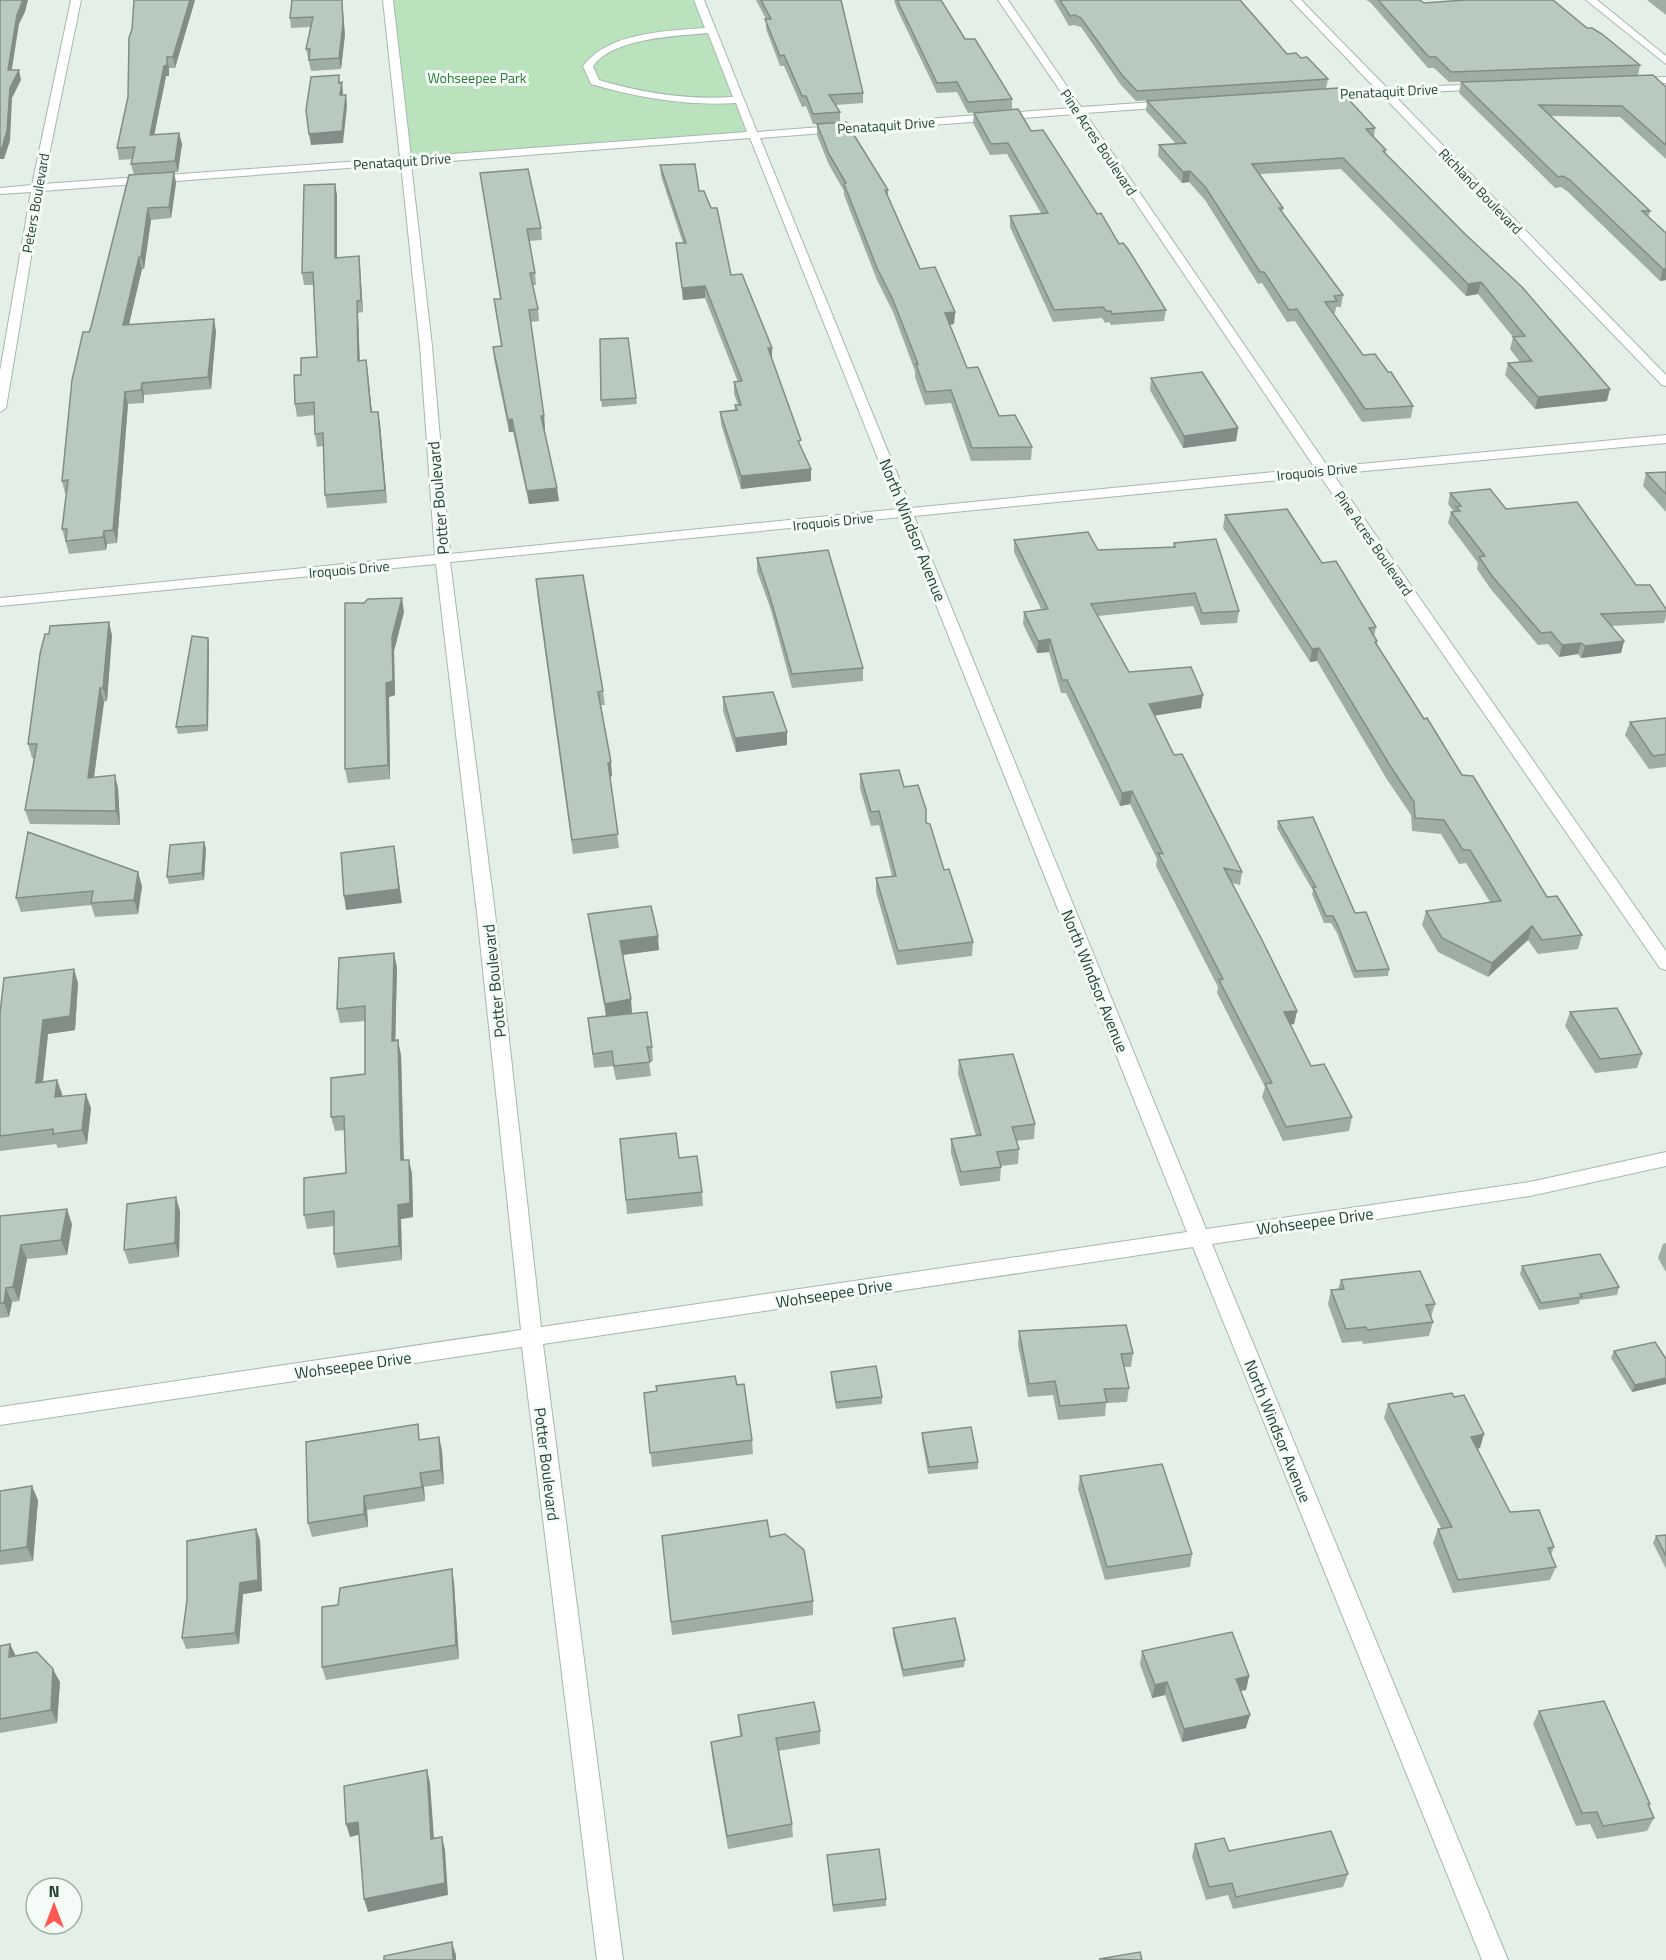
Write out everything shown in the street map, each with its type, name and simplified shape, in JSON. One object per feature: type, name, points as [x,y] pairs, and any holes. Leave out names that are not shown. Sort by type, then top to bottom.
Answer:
[{"type":"street","name":"Peters Boulevard","points":[[0,408],[37,189],[76,0]]},
{"type":"street","name":"Potter Boulevard","points":[[388,0],[426,346],[443,560],[488,925],[532,1339],[610,1960]]},
{"type":"street","name":"North Windsor Avenue","points":[[699,0],[1199,1237],[1496,1960]]},
{"type":"street","name":"Pine Acres Boulevard","points":[[1003,0],[1323,471],[1666,964]]},
{"type":"street","name":"Richland Boulevard","points":[[1296,0],[1666,382]]},
{"type":"street","points":[[1591,0],[1666,60]]},
{"type":"street","points":[[712,30],[683,33],[616,46],[597,54],[588,66],[595,82],[630,93],[673,100],[741,100]]},
{"type":"street","points":[[1619,81],[1666,80]]},
{"type":"street","name":"Penataquit Drive","points":[[1313,95],[1490,86]]},
{"type":"street","name":"Penataquit Drive","points":[[0,191],[1183,104]]},
{"type":"street","name":"Iroquois Drive","points":[[0,602],[1666,439]]},
{"type":"street","name":"Wohseepee Drive","points":[[0,1416],[532,1339],[1199,1237],[1530,1190],[1666,1159]]},
{"type":"green space","name":"Wohseepee Park","points":[[388,0],[700,0],[755,135],[405,160]]},
{"type":"building","points":[[0,0],[23,0],[17,15],[8,70],[19,70],[10,88],[7,131],[2,148],[0,148]]},
{"type":"building","points":[[134,0],[190,0],[173,57],[167,57],[167,65],[164,66],[150,135],[179,133],[175,161],[131,164],[135,147],[117,148],[128,97],[129,38],[132,29]]},
{"type":"building","points":[[292,0],[342,0],[343,24],[339,58],[309,60],[310,49],[306,49],[313,17],[290,18]]},
{"type":"building","points":[[761,0],[841,0],[863,93],[829,95],[840,112],[813,114],[806,96],[802,96],[784,55],[780,56],[765,19],[771,19]]},
{"type":"building","points":[[897,0],[941,0],[965,39],[975,39],[1012,99],[968,102],[957,82],[937,83]]},
{"type":"building","points":[[1060,0],[1240,0],[1287,54],[1296,53],[1301,58],[1307,57],[1328,79],[1137,91],[1122,75],[1081,18],[1075,15],[1070,16]]},
{"type":"building","points":[[1378,0],[1420,0],[1424,3],[1465,0],[1553,0],[1587,28],[1592,28],[1602,34],[1640,65],[1451,72],[1436,57],[1429,57]]},
{"type":"building","points":[[339,75],[339,83],[342,82],[340,95],[346,95],[342,131],[309,134],[306,110],[311,77]]},
{"type":"building","points":[[1653,75],[1666,87],[1666,145],[1622,106],[1539,105],[1650,211],[1642,211],[1666,233],[1666,269],[1663,269],[1570,180],[1563,176],[1558,177],[1461,82]]},
{"type":"building","points":[[1338,88],[1375,128],[1366,129],[1386,150],[1383,151],[1465,234],[1522,287],[1610,389],[1538,397],[1508,363],[1532,361],[1513,337],[1525,336],[1481,282],[1468,284],[1343,158],[1252,164],[1283,208],[1279,208],[1343,295],[1334,296],[1337,301],[1325,302],[1363,355],[1375,354],[1388,372],[1391,372],[1413,406],[1365,409],[1297,309],[1289,310],[1264,272],[1260,272],[1206,188],[1190,171],[1183,172],[1159,145],[1186,143],[1147,101]]},
{"type":"building","points":[[1018,109],[1031,131],[1043,130],[1097,214],[1101,213],[1119,244],[1123,243],[1128,249],[1166,310],[1112,314],[1103,307],[1054,310],[1010,216],[1048,213],[1008,143],[991,144],[974,113]]},
{"type":"building","points":[[846,122],[888,190],[885,190],[920,269],[935,267],[955,312],[945,313],[967,368],[978,367],[999,416],[1015,415],[1032,447],[972,448],[951,390],[926,392],[916,364],[918,364],[893,300],[877,268],[844,184],[846,183],[829,154],[817,124]]},
{"type":"building","points":[[695,164],[699,191],[704,191],[711,208],[717,208],[731,275],[742,274],[772,348],[768,348],[801,440],[798,441],[811,469],[741,476],[720,412],[737,410],[735,405],[741,405],[734,382],[742,381],[705,286],[682,288],[676,243],[686,243],[660,165]]},
{"type":"building","points":[[528,169],[541,228],[527,229],[535,273],[530,273],[538,309],[529,310],[544,416],[541,416],[557,488],[527,491],[512,419],[508,420],[493,347],[502,346],[494,299],[501,299],[480,173]]},
{"type":"building","points":[[174,172],[169,207],[148,208],[141,257],[139,257],[123,325],[214,319],[208,377],[142,383],[141,390],[125,392],[113,530],[104,531],[103,537],[66,541],[67,529],[62,529],[68,480],[62,481],[72,380],[83,332],[89,332],[91,327],[129,175]]},
{"type":"building","points":[[335,184],[335,258],[359,256],[361,300],[357,301],[358,361],[366,360],[371,412],[378,412],[385,490],[325,495],[323,433],[315,434],[314,402],[295,404],[294,375],[301,375],[301,358],[317,357],[313,272],[302,273],[304,185]]},
{"type":"building","points":[[628,338],[636,398],[601,400],[600,339]]},
{"type":"building","points":[[1202,372],[1238,428],[1184,436],[1151,378]]},
{"type":"building","points":[[1666,472],[1666,494],[1646,473]]},
{"type":"building","points":[[1490,489],[1506,509],[1577,502],[1636,585],[1650,585],[1666,611],[1601,614],[1624,641],[1585,646],[1581,643],[1562,645],[1551,632],[1541,633],[1492,576],[1479,557],[1485,556],[1451,512],[1460,511],[1456,507],[1461,506],[1450,493]]},
{"type":"building","points":[[1287,509],[1322,563],[1336,561],[1376,627],[1369,628],[1377,641],[1375,642],[1424,719],[1427,718],[1462,775],[1473,776],[1547,897],[1557,896],[1582,935],[1542,940],[1532,926],[1492,963],[1442,938],[1426,911],[1501,901],[1470,850],[1463,850],[1444,820],[1415,818],[1414,802],[1319,648],[1312,649],[1225,515]]},
{"type":"building","points":[[1088,532],[1098,550],[1175,547],[1174,543],[1216,539],[1239,611],[1202,613],[1195,593],[1091,604],[1129,672],[1191,667],[1203,695],[1149,704],[1174,755],[1182,754],[1242,872],[1224,868],[1297,1011],[1284,1012],[1311,1066],[1324,1064],[1352,1117],[1286,1127],[1265,1084],[1272,1083],[1219,980],[1223,979],[1158,853],[1163,854],[1132,791],[1122,793],[1067,680],[1062,680],[1050,639],[1038,641],[1024,612],[1048,609],[1014,540]]},
{"type":"building","points":[[828,550],[863,668],[792,674],[757,558]]},
{"type":"building","points":[[583,575],[603,691],[598,692],[611,762],[608,763],[618,834],[572,840],[536,579]]},
{"type":"building","points":[[402,598],[392,637],[393,681],[386,683],[388,765],[345,769],[345,603],[364,603],[368,599]]},
{"type":"building","points":[[109,622],[103,688],[100,688],[88,778],[115,775],[116,811],[25,810],[37,744],[28,744],[40,654],[45,634],[49,634],[50,626]]},
{"type":"building","points":[[192,636],[208,638],[207,725],[176,727]]},
{"type":"building","points":[[773,692],[787,732],[735,738],[723,697]]},
{"type":"building","points":[[1666,718],[1666,754],[1653,756],[1630,722]]},
{"type":"building","points":[[899,770],[904,787],[918,785],[926,809],[926,823],[930,824],[944,870],[949,869],[973,942],[898,951],[876,878],[896,876],[879,811],[871,812],[860,774]]},
{"type":"building","points":[[1313,817],[1355,913],[1366,912],[1389,969],[1356,971],[1333,916],[1326,916],[1313,887],[1316,887],[1278,821]]},
{"type":"building","points":[[28,832],[138,872],[134,900],[91,903],[93,891],[16,898]]},
{"type":"building","points":[[204,842],[202,873],[167,877],[170,845]]},
{"type":"building","points":[[394,846],[399,889],[344,896],[341,853]]},
{"type":"building","points":[[651,906],[658,936],[620,941],[631,999],[605,1004],[588,914]]},
{"type":"building","points":[[394,953],[392,1041],[398,1040],[401,1160],[409,1160],[410,1203],[398,1205],[399,1246],[334,1254],[334,1211],[304,1215],[304,1178],[346,1173],[344,1116],[331,1117],[331,1078],[365,1074],[365,1006],[337,1009],[339,958]]},
{"type":"building","points":[[74,969],[70,1016],[43,1020],[36,1083],[57,1080],[55,1097],[86,1094],[82,1130],[53,1134],[53,1129],[0,1136],[0,1013],[4,978]]},
{"type":"building","points":[[1617,1008],[1642,1054],[1600,1059],[1570,1012]]},
{"type":"building","points":[[647,1012],[652,1047],[647,1047],[650,1062],[614,1066],[612,1051],[593,1054],[588,1018]]},
{"type":"building","points":[[1013,1054],[1035,1124],[1012,1127],[1019,1149],[997,1152],[1001,1167],[961,1172],[951,1139],[981,1135],[959,1060]]},
{"type":"building","points":[[676,1133],[679,1158],[697,1156],[702,1192],[626,1200],[620,1139]]},
{"type":"building","points":[[176,1197],[175,1243],[124,1250],[127,1204]]},
{"type":"building","points":[[67,1209],[61,1240],[21,1245],[13,1287],[6,1288],[4,1303],[0,1303],[0,1216]]},
{"type":"building","points":[[1600,1254],[1619,1287],[1580,1294],[1582,1297],[1541,1303],[1522,1266]]},
{"type":"building","points":[[1420,1271],[1435,1304],[1426,1305],[1433,1322],[1367,1330],[1366,1327],[1346,1329],[1331,1290],[1344,1289],[1341,1280]]},
{"type":"building","points":[[1126,1325],[1133,1353],[1121,1354],[1129,1388],[1104,1389],[1107,1402],[1060,1406],[1055,1381],[1029,1384],[1019,1331]]},
{"type":"building","points":[[1655,1342],[1666,1359],[1666,1378],[1635,1385],[1614,1351]]},
{"type":"building","points":[[876,1366],[882,1397],[836,1402],[831,1372]]},
{"type":"building","points":[[735,1376],[737,1385],[744,1384],[752,1440],[650,1453],[644,1393],[657,1391],[656,1386]]},
{"type":"building","points":[[1452,1393],[1454,1397],[1464,1395],[1484,1434],[1471,1437],[1510,1512],[1539,1510],[1554,1547],[1548,1548],[1556,1567],[1458,1580],[1438,1529],[1452,1527],[1388,1404]]},
{"type":"building","points":[[418,1424],[419,1440],[439,1437],[441,1470],[420,1473],[422,1487],[364,1496],[364,1514],[308,1523],[306,1442]]},
{"type":"building","points":[[971,1427],[978,1462],[929,1467],[922,1433]]},
{"type":"building","points":[[1162,1464],[1192,1554],[1107,1567],[1080,1476]]},
{"type":"building","points":[[32,1486],[27,1547],[0,1551],[0,1491]]},
{"type":"building","points":[[767,1520],[770,1537],[785,1534],[804,1550],[813,1601],[671,1622],[662,1536]]},
{"type":"building","points":[[256,1529],[258,1580],[240,1583],[235,1633],[182,1638],[187,1600],[187,1541]]},
{"type":"building","points":[[1666,1535],[1666,1556],[1656,1536]]},
{"type":"building","points":[[452,1569],[456,1645],[322,1667],[322,1607],[338,1605],[340,1588]]},
{"type":"building","points":[[955,1618],[965,1660],[903,1670],[893,1628]]},
{"type":"building","points":[[1232,1632],[1249,1676],[1236,1679],[1250,1715],[1184,1729],[1167,1682],[1155,1685],[1142,1651]]},
{"type":"building","points":[[10,1644],[9,1657],[37,1652],[53,1669],[51,1710],[0,1719],[0,1646]]},
{"type":"building","points":[[1604,1701],[1650,1804],[1648,1804],[1654,1818],[1603,1826],[1597,1812],[1582,1813],[1539,1711]]},
{"type":"building","points":[[814,1702],[820,1731],[776,1738],[792,1824],[727,1836],[711,1742],[742,1736],[738,1715]]},
{"type":"building","points":[[427,1770],[431,1839],[442,1837],[445,1883],[364,1899],[358,1822],[346,1824],[344,1786]]},
{"type":"building","points":[[1331,1831],[1348,1874],[1236,1897],[1232,1883],[1209,1887],[1195,1844],[1224,1838],[1229,1851]]},
{"type":"building","points":[[879,1849],[886,1899],[833,1905],[827,1855]]},
{"type":"building","points":[[452,1942],[453,1960],[384,1960],[384,1956]]},
{"type":"building","points":[[1140,1952],[1142,1960],[1099,1959]]}]
